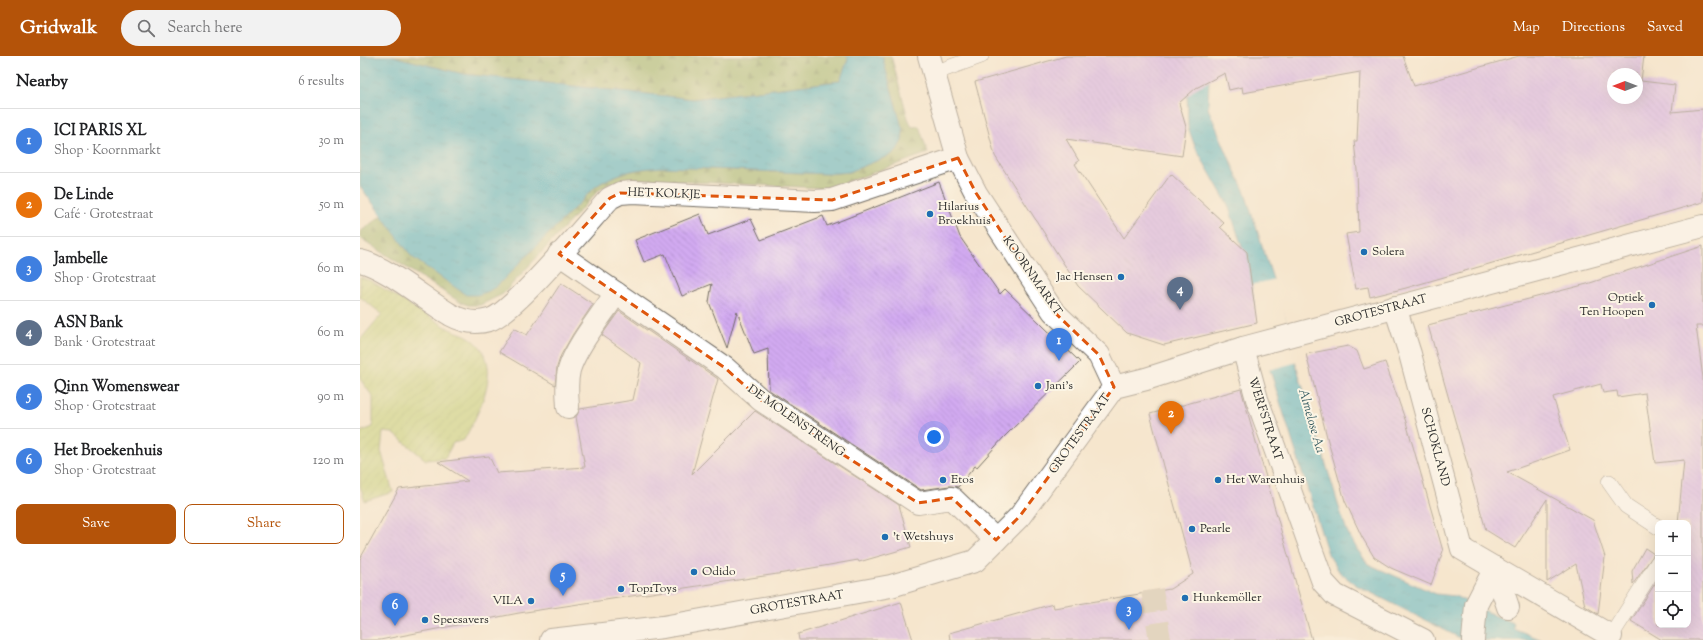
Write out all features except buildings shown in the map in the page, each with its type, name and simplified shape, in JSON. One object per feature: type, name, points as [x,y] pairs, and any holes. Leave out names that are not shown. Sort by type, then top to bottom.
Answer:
[{"type":"street","name":"KOORNMARKT","points":[[931,64],[958,158],[976,193],[1053,311],[1099,355],[1114,387]]},
{"type":"street","name":"HET KOLKJE","points":[[360,261],[378,268],[456,318],[481,321],[490,320],[514,304],[610,198],[620,193],[633,192],[815,201],[832,200],[958,158]]},
{"type":"street","name":"GROTESTRAAT","points":[[551,640],[665,633],[891,586],[975,561],[1020,516],[1114,387],[1252,346],[1703,226]]},
{"type":"street","name":"DE MOLENSTRENG","points":[[559,254],[725,368],[761,400],[918,502],[952,498],[996,540]]},
{"type":"street","points":[[568,407],[567,387],[570,369],[580,349],[616,293]]},
{"type":"street","name":"SCHOKLAND","points":[[1395,307],[1410,354],[1462,549],[1611,636]]},
{"type":"street","name":"WERFSTRAAT","points":[[1252,346],[1257,399],[1323,582],[1335,595],[1423,640]]},
{"type":"street","points":[[1473,640],[1476,605],[1495,568]]},
{"type":"street","points":[[1495,568],[1508,607]]},
{"type":"lane","points":[[931,64],[981,56]]},
{"type":"lane","points":[[1609,482],[1626,506],[1655,525]]},
{"type":"lane","points":[[1611,636],[1655,567]]},
{"type":"highlighted area","points":[[958,158],[976,193],[1053,311],[1099,355],[1114,387],[1020,516],[996,540],[952,498],[918,503],[819,439],[761,400],[725,368],[559,254],[610,198],[620,193],[832,200]]},
{"type":"green space","points":[[392,56],[847,56],[848,59],[840,81],[693,99],[463,74]]},
{"type":"green space","points":[[882,56],[891,56],[908,118],[912,127],[919,126],[928,153],[836,186],[822,188],[633,179],[609,184],[598,191],[503,294],[480,305],[468,305],[460,302],[360,238],[360,232],[382,215],[412,257],[595,187],[610,178],[627,172],[644,169],[679,167],[827,174],[849,172],[891,155],[902,141],[903,131]]},
{"type":"green space","points":[[360,277],[371,281],[449,329],[473,340],[482,350],[487,362],[488,375],[482,403],[470,429],[464,440],[453,443],[445,458],[426,460],[393,433],[383,432],[381,451],[393,492],[365,501],[360,486],[360,432],[373,427],[373,397],[360,379],[360,340],[382,314],[360,297]]},
{"type":"water","points":[[360,56],[392,56],[463,74],[693,99],[840,81],[848,59],[847,56],[882,56],[903,131],[902,141],[897,150],[891,155],[849,172],[827,174],[665,167],[646,168],[619,174],[595,187],[497,286],[487,292],[477,295],[466,295],[412,257],[360,186]]},
{"type":"water","name":"Almelose Aa","points":[[1186,56],[1210,56],[1208,108],[1244,190],[1286,320],[1294,358],[1338,504],[1347,531],[1357,549],[1368,564],[1436,594],[1455,596],[1514,623],[1513,628],[1542,640],[1464,640],[1356,585],[1340,573],[1328,554],[1268,364],[1246,259],[1228,205],[1195,147],[1188,127]]},
{"type":"pier","points":[[1276,279],[1297,362],[1268,370],[1259,331],[1252,285]]},
{"type":"tunnel","points":[[1152,590],[1160,640]]},
{"type":"place","name":"Hilarius Broekhuis","points":[[930,214]]},
{"type":"place","name":"Solera","points":[[1364,252]]},
{"type":"place","name":"Jac Hensen","points":[[1121,277]]},
{"type":"place","name":"Optiek Ten Hoopen","points":[[1652,305]]},
{"type":"place","name":"ASN Bank","points":[[1180,310]]},
{"type":"place","name":"ICI PARIS XL","points":[[1059,361]]},
{"type":"place","name":"Jani's","points":[[1038,386]]},
{"type":"place","name":"De Linde","points":[[1171,434]]},
{"type":"place","name":"Etos","points":[[943,480]]},
{"type":"place","name":"Het Warenhuis","points":[[1218,480]]},
{"type":"place","name":"Pearle","points":[[1192,529]]},
{"type":"place","name":"'t Wetshuys","points":[[885,537]]},
{"type":"place","name":"Odido","points":[[694,572]]},
{"type":"place","name":"Top1Toys","points":[[621,589]]},
{"type":"place","name":"Qinn Womenswear","points":[[563,596]]},
{"type":"place","name":"Hunkemöller","points":[[1185,598]]},
{"type":"place","name":"VILA","points":[[531,601]]},
{"type":"place","name":"Specsavers","points":[[425,620]]},
{"type":"place","name":"Het Broekenhuis","points":[[395,626]]},
{"type":"place","name":"Jambelle","points":[[1129,630]]}]
